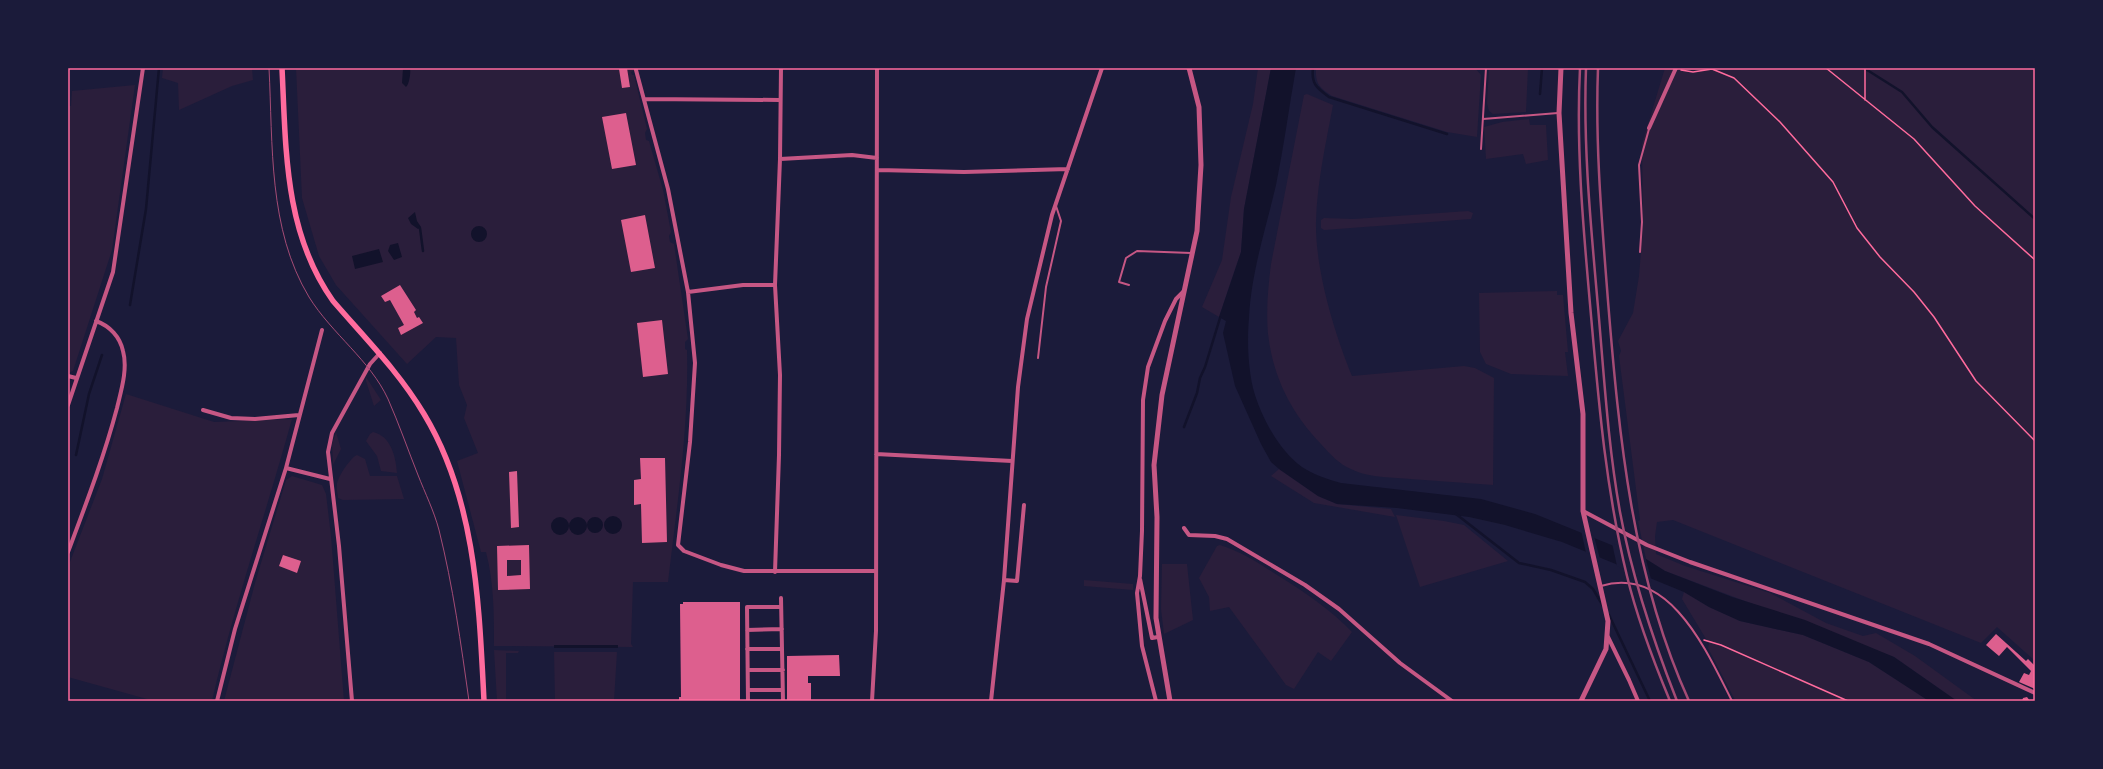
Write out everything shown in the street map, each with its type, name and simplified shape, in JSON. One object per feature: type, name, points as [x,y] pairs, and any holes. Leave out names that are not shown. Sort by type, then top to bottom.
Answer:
[{"type":"main road","points":[[282,68],[287,176],[292,207],[303,242],[325,290],[402,379],[425,414],[441,445],[454,482],[469,536],[477,593],[484,701]]},
{"type":"street","points":[[68,405],[113,272],[143,68]]},
{"type":"street","points":[[775,572],[778,521],[780,382],[776,285],[780,159],[779,100],[781,68]]},
{"type":"street","points":[[872,701],[876,631],[876,454],[878,347],[876,190],[878,170],[877,68]]},
{"type":"street","points":[[991,701],[1004,580],[1018,387],[1027,319],[1055,206],[1102,68]]},
{"type":"street","points":[[1170,701],[1156,618],[1157,517],[1154,465],[1155,439],[1170,351],[1186,289],[1197,231],[1200,198],[1199,107],[1188,68]]},
{"type":"street","points":[[1561,68],[1559,113],[1571,313],[1583,414],[1583,511],[1608,621],[1608,637],[1601,662],[1581,701]]},
{"type":"street","points":[[1649,128],[1676,69]]},
{"type":"street","points":[[636,70],[668,189],[688,292],[695,363],[695,388],[678,545],[684,551],[733,569],[775,572],[876,571]]},
{"type":"street","points":[[645,99],[779,100]]},
{"type":"street","points":[[780,159],[852,155],[877,158]]},
{"type":"street","points":[[878,170],[964,172],[1068,169]]},
{"type":"street","points":[[688,292],[743,285],[776,285]]},
{"type":"street","points":[[1156,701],[1142,646],[1137,593],[1140,576],[1141,437],[1144,383],[1148,367],[1165,321],[1176,299],[1186,289]]},
{"type":"street","points":[[68,552],[110,434],[124,370],[124,352],[118,338],[104,323],[96,321]]},
{"type":"street","points":[[217,701],[235,630],[286,468],[322,330]]},
{"type":"street","points":[[352,701],[338,539],[328,452],[332,433],[370,364],[380,353]]},
{"type":"street","points":[[68,376],[76,378]]},
{"type":"street","points":[[203,410],[237,418],[255,419],[299,415]]},
{"type":"street","points":[[876,454],[1012,461]]},
{"type":"street","points":[[286,468],[330,479]]},
{"type":"street","points":[[1004,580],[1017,581],[1024,505]]},
{"type":"street","points":[[1583,511],[1646,545],[1690,562],[1929,644],[2035,693]]},
{"type":"street","points":[[1184,528],[1189,535],[1215,536],[1228,539],[1305,585],[1339,609],[1400,663],[1452,701]]},
{"type":"street","points":[[1140,576],[1152,638],[1158,637]]},
{"type":"street","points":[[781,598],[783,701]]},
{"type":"street","points":[[748,701],[747,607],[781,607]]},
{"type":"street","points":[[747,630],[782,629]]},
{"type":"street","points":[[1608,637],[1638,701]]},
{"type":"street","points":[[748,650],[782,649]]},
{"type":"street","points":[[748,670],[783,670]]},
{"type":"street","points":[[748,690],[783,690]]},
{"type":"lane","points":[[1481,149],[1486,68]]},
{"type":"lane","points":[[1483,119],[1559,113]]},
{"type":"lane","points":[[1640,252],[1642,222],[1639,165],[1649,128]]},
{"type":"lane","points":[[1038,358],[1046,287],[1061,220],[1055,206]]},
{"type":"lane","points":[[1129,285],[1119,282],[1126,258],[1137,251],[1193,253]]},
{"type":"lane","points":[[1601,586],[1615,582],[1637,584],[1658,594],[1673,607],[1699,638],[1732,701]]},
{"type":"path","points":[[1826,68],[1914,139],[1975,206],[2035,260]]},
{"type":"path","points":[[1865,68],[1865,100]]},
{"type":"path","points":[[1676,69],[1692,72],[1712,69],[1734,78],[1780,122],[1833,182],[1857,228],[1880,257],[1914,292],[1934,317],[1976,381],[2035,441]]},
{"type":"path","points":[[1699,638],[1848,701]]},
{"type":"shaded area","points":[[163,68],[252,68],[253,80],[232,86],[179,110],[178,83],[162,78]]},
{"type":"shaded area","points":[[296,68],[640,68],[631,72],[632,75],[634,75],[647,129],[645,133],[646,140],[649,141],[663,190],[671,232],[669,236],[670,242],[674,244],[688,339],[685,342],[685,349],[687,350],[687,379],[684,437],[668,582],[633,582],[631,644],[633,647],[494,646],[493,599],[489,564],[486,552],[481,552],[457,461],[478,453],[464,418],[467,405],[459,385],[456,338],[436,337],[407,364],[336,285],[319,256],[302,198]]},
{"type":"shaded area","points":[[403,68],[410,68],[410,79],[406,87],[402,83]]},
{"type":"shaded area","points":[[1258,68],[1271,68],[1244,209],[1241,252],[1219,317],[1202,307],[1222,260],[1231,197],[1253,104]]},
{"type":"shaded area","points":[[1271,68],[1296,68],[1282,156],[1250,301],[1248,353],[1253,388],[1260,409],[1278,442],[1294,460],[1311,472],[1341,483],[1481,499],[1535,514],[1646,559],[1665,571],[1732,597],[1805,620],[1894,657],[1957,701],[1929,701],[1869,662],[1803,635],[1740,621],[1709,607],[1684,592],[1562,542],[1505,525],[1469,517],[1397,508],[1337,504],[1318,496],[1271,462],[1261,444],[1235,386],[1223,333],[1226,321],[1219,317],[1241,252],[1244,209]]},
{"type":"shaded area","points":[[1316,68],[1475,68],[1481,75],[1477,137],[1447,132],[1332,96],[1319,85],[1316,78]]},
{"type":"shaded area","points":[[1489,68],[1528,68],[1526,112],[1493,114],[1489,111],[1487,103]]},
{"type":"shaded area","points":[[1665,68],[2035,68],[2035,661],[1997,627],[1981,643],[1673,520],[1657,522],[1655,536],[1656,554],[1685,566],[1770,593],[1826,623],[1863,636],[1876,633],[1915,656],[1977,701],[1957,701],[1894,657],[1665,571],[1646,559],[1638,521],[1640,520],[1619,356],[1621,351],[1618,341],[1633,313],[1639,276],[1643,227],[1642,144]]},
{"type":"shaded area","points":[[135,85],[112,250],[73,371],[68,373],[68,106],[71,106],[72,91]]},
{"type":"shaded area","points":[[1307,94],[1333,105],[1318,192],[1316,222],[1317,240],[1322,280],[1332,320],[1352,376],[1464,366],[1475,368],[1494,378],[1493,485],[1383,477],[1355,471],[1339,462],[1310,432],[1292,407],[1285,394],[1270,350],[1267,325],[1268,290],[1271,264],[1304,95]]},
{"type":"shaded area","points":[[1529,119],[1530,125],[1546,125],[1548,160],[1526,164],[1523,154],[1486,159],[1484,127],[1502,122]]},
{"type":"shaded area","points":[[1468,211],[1473,213],[1471,219],[1324,230],[1321,228],[1321,220],[1324,218],[1354,219]]},
{"type":"shaded area","points":[[415,212],[417,221],[421,227],[418,229],[411,224],[408,218]]},
{"type":"shaded area","points":[[479,226],[485,228],[487,234],[485,240],[479,242],[473,240],[471,234],[473,228]]},
{"type":"shaded area","points":[[398,243],[402,257],[394,260],[388,251],[390,245]]},
{"type":"shaded area","points":[[379,249],[383,262],[355,269],[352,256]]},
{"type":"shaded area","points":[[1557,291],[1557,295],[1563,295],[1568,352],[1565,352],[1568,376],[1511,374],[1486,364],[1480,352],[1479,293]]},
{"type":"shaded area","points":[[366,377],[381,400],[374,406],[366,381]]},
{"type":"shaded area","points":[[126,394],[214,422],[292,419],[240,595],[212,701],[154,701],[68,677],[68,567],[102,479]]},
{"type":"shaded area","points":[[336,432],[341,449],[333,465],[332,444]]},
{"type":"shaded area","points":[[373,432],[384,438],[391,448],[394,454],[397,473],[381,471],[377,456],[366,441]]},
{"type":"shaded area","points":[[357,455],[365,459],[370,476],[397,476],[404,499],[343,500],[338,498],[337,487],[341,473]]},
{"type":"shaded area","points":[[1279,469],[1318,496],[1337,504],[1391,509],[1395,517],[1314,503],[1271,476]]},
{"type":"shaded area","points":[[292,476],[322,485],[326,494],[331,536],[344,701],[224,701],[255,583],[286,480]]},
{"type":"shaded area","points":[[1396,515],[1464,525],[1508,561],[1420,587]]},
{"type":"shaded area","points":[[613,516],[619,519],[622,525],[619,531],[613,534],[607,531],[604,525],[607,519]]},
{"type":"shaded area","points":[[560,517],[566,520],[569,526],[566,532],[560,535],[554,532],[551,526],[554,520]]},
{"type":"shaded area","points":[[578,517],[584,520],[587,526],[584,532],[578,535],[572,532],[569,526],[572,520]]},
{"type":"shaded area","points":[[592,517],[598,517],[603,522],[601,531],[598,533],[592,533],[587,528],[587,522]]},
{"type":"shaded area","points":[[1220,545],[1244,555],[1310,596],[1352,632],[1331,661],[1318,652],[1294,689],[1286,685],[1229,607],[1210,611],[1209,597],[1199,578],[1217,546]]},
{"type":"shaded area","points":[[1162,564],[1187,564],[1193,620],[1164,634],[1161,609]]},
{"type":"shaded area","points":[[1084,580],[1133,584],[1133,590],[1084,586]]},
{"type":"shaded area","points":[[1684,592],[1709,607],[1740,621],[1803,635],[1869,662],[1929,701],[1733,701],[1735,700],[1708,648],[1709,644],[1682,599]]},
{"type":"shaded area","points":[[554,645],[618,645],[618,648],[554,648]]},
{"type":"shaded area","points":[[494,650],[519,651],[518,653],[506,653],[506,701],[497,701]]},
{"type":"shaded area","points":[[554,652],[617,652],[614,701],[555,701]]},
{"type":"pier","points":[[1581,530],[1594,536],[1600,559],[1586,553]]},
{"type":"pier","points":[[1612,543],[1645,556],[1652,583],[1617,566]]},
{"type":"building","points":[[627,68],[630,87],[622,88],[619,69]]},
{"type":"building","points":[[626,113],[636,165],[612,169],[602,117]]},
{"type":"building","points":[[645,215],[655,268],[631,272],[621,220]]},
{"type":"building","points":[[400,285],[416,310],[414,312],[417,318],[419,317],[423,323],[401,335],[398,328],[404,325],[390,300],[385,302],[381,296]]},
{"type":"building","points":[[662,320],[668,374],[643,377],[637,323]]},
{"type":"building","points":[[640,458],[665,458],[667,542],[642,543],[641,504],[634,505],[634,480],[641,479]]},
{"type":"building","points":[[517,471],[519,527],[511,528],[509,472]]},
{"type":"building","points":[[529,545],[530,589],[498,590],[497,546]],"holes":[[[507,560],[521,560],[521,575],[507,576]]]},
{"type":"building","points":[[283,555],[301,561],[297,573],[279,566]]},
{"type":"building","points":[[683,602],[740,602],[740,701],[679,701],[679,697],[681,697],[680,604],[683,604]]},
{"type":"building","points":[[1996,634],[2026,661],[2028,659],[2035,666],[2035,689],[2019,682],[2024,673],[2029,675],[2031,671],[2007,647],[1999,656],[1986,645]]},
{"type":"building","points":[[839,655],[840,676],[808,676],[808,683],[811,683],[811,701],[787,701],[787,656]]},
{"type":"building","points":[[2027,697],[2030,701],[2022,701],[2023,698]]},
{"type":"waterway","points":[[130,305],[146,209],[159,68]]},
{"type":"waterway","points":[[1313,68],[1314,82],[1321,91],[1329,97],[1447,134]]},
{"type":"waterway","points":[[1540,94],[1542,68]]},
{"type":"waterway","points":[[1864,68],[1902,92],[1932,127],[2035,219]]},
{"type":"waterway","points":[[420,228],[423,251]]},
{"type":"waterway","points":[[1184,427],[1197,393],[1200,378],[1205,367],[1220,318]]},
{"type":"waterway","points":[[76,455],[89,394],[102,355]]},
{"type":"waterway","points":[[1456,514],[1519,563],[1551,570],[1585,582],[1593,589],[1603,606]]},
{"type":"waterway","points":[[1609,615],[1650,701]]},
{"type":"tram line","points":[[269,68],[275,186],[279,215],[286,243],[296,271],[309,297],[318,310],[371,372],[388,399],[396,418],[439,530],[453,594],[469,701]]},
{"type":"railway","points":[[1580,68],[1579,127],[1583,215],[1587,274],[1603,440],[1619,542],[1631,592],[1646,639],[1670,701]]},
{"type":"railway","points":[[1586,68],[1585,98],[1590,217],[1612,461],[1620,512],[1637,584],[1652,632],[1677,701]]},
{"type":"railway","points":[[1598,68],[1597,126],[1601,214],[1612,352],[1623,454],[1641,555],[1654,605],[1670,653],[1689,701]]}]
